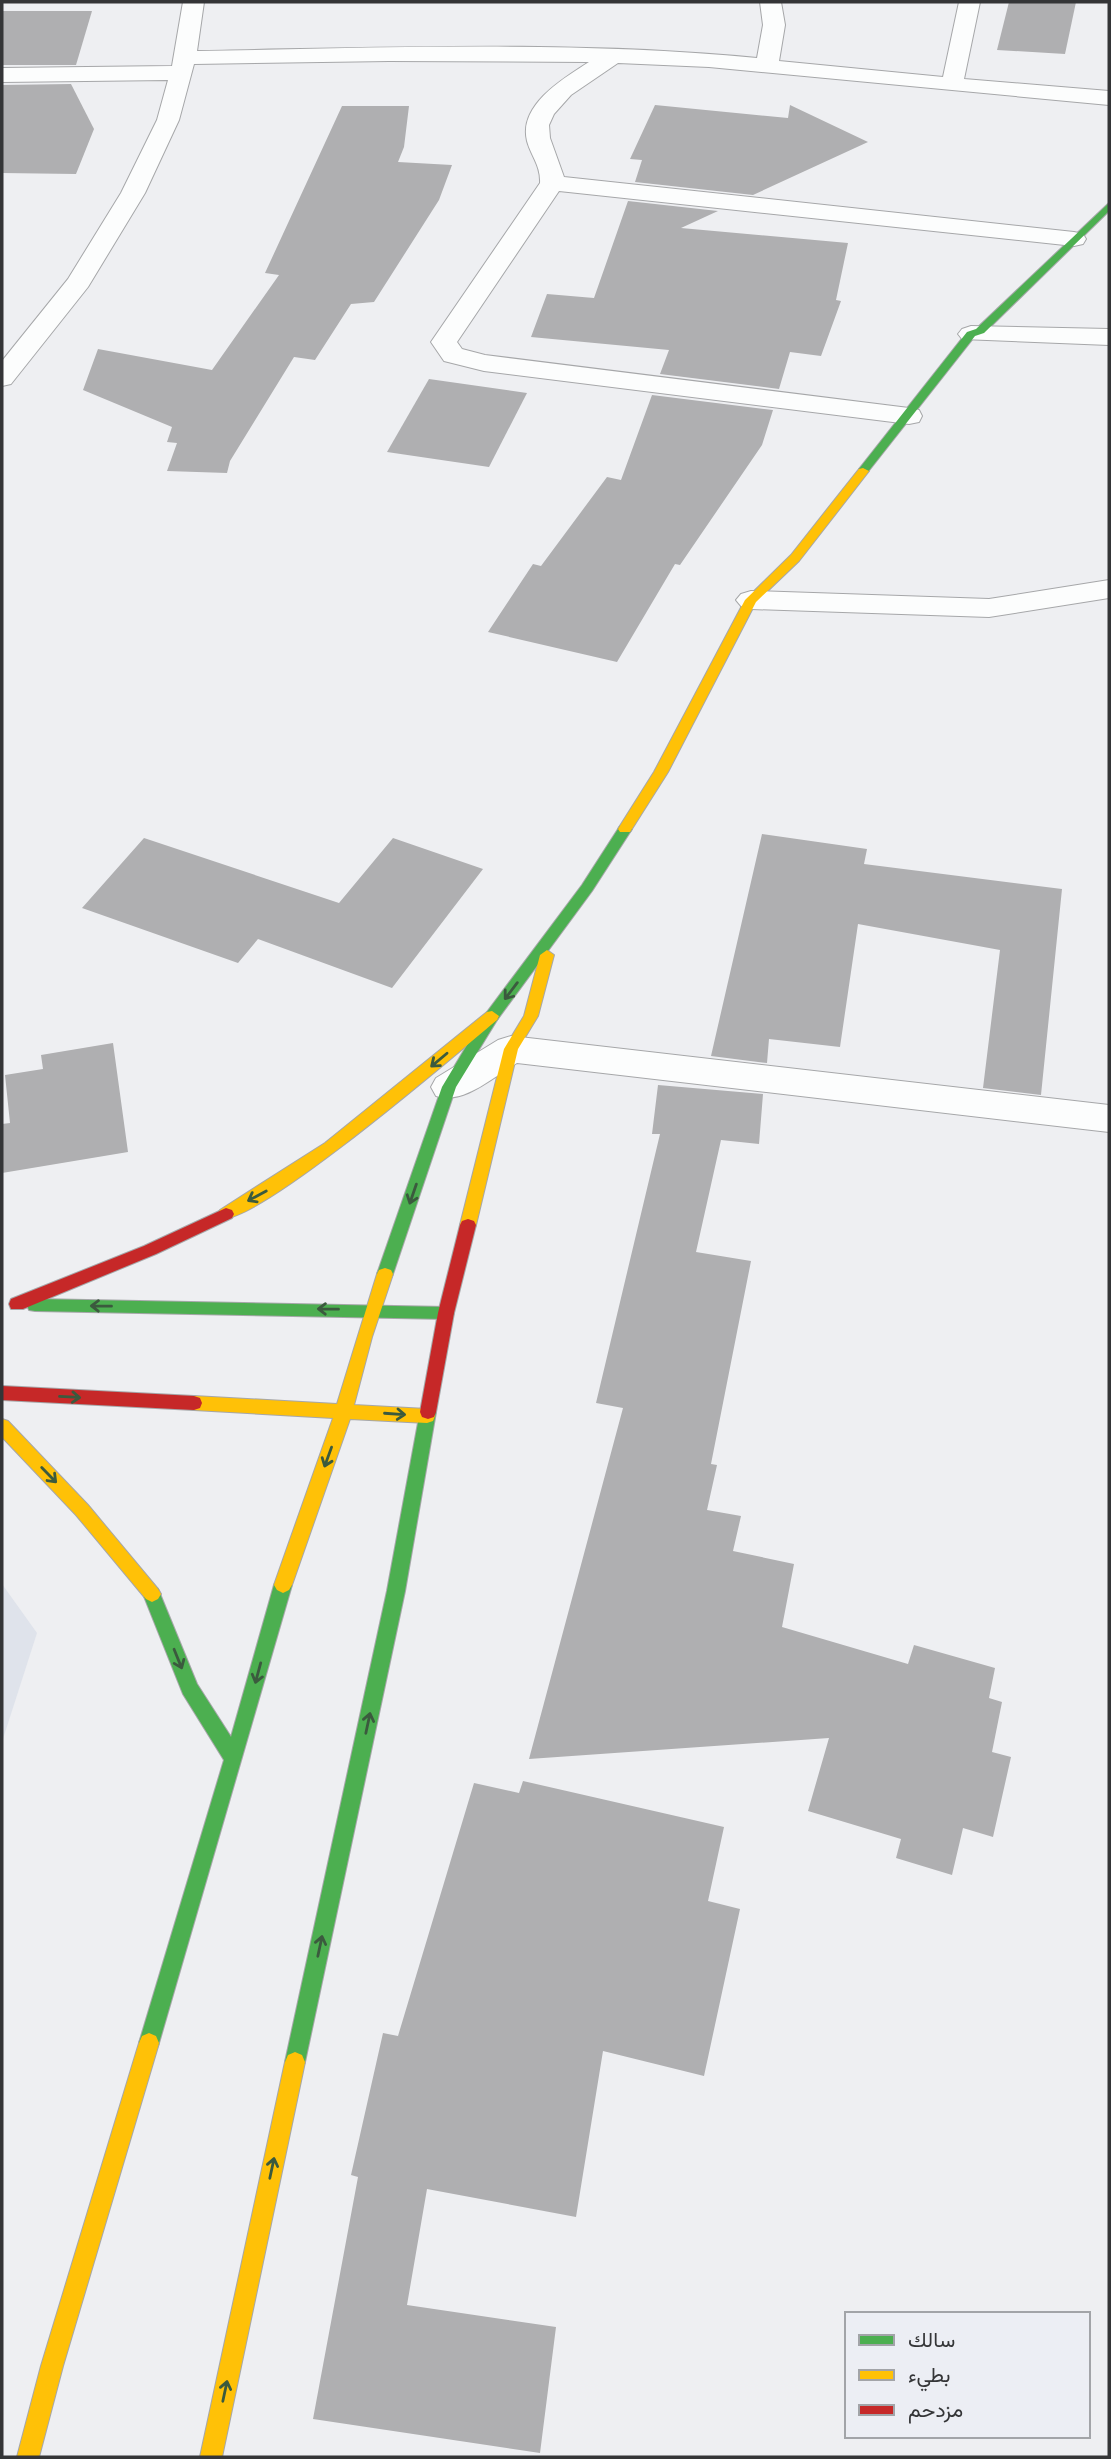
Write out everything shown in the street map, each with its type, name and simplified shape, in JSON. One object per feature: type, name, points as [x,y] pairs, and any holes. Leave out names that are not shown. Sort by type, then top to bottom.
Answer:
[{"type":"main road","points":[[28,2457],[56,2353],[234,1759],[285,1576],[344,1411],[374,1310],[449,1087],[492,1016],[622,835],[661,772],[751,600],[795,558],[971,334],[980,331],[1109,206]]},
{"type":"main road","points":[[211,2457],[396,1591],[446,1313],[511,1049],[531,1016],[552,936]]},
{"type":"main road","points":[[9,1304],[168,1244],[276,1185],[365,1121],[492,1016]]},
{"type":"main road","points":[[9,1304],[446,1313]]},
{"type":"main road","points":[[2,1393],[427,1416]]},
{"type":"main road","points":[[2,1426],[82,1510],[152,1594],[190,1688],[234,1759]]},
{"type":"street","points":[[2,378],[79,282],[133,193],[168,120],[183,65],[193,2]]},
{"type":"street","points":[[766,65],[774,25],[771,2]]},
{"type":"street","points":[[952,85],[970,2]]},
{"type":"street","points":[[2,75],[389,54],[614,56],[766,65],[952,85],[1109,97]]},
{"type":"street","points":[[614,56],[555,97],[541,113],[535,127],[539,143],[554,169],[552,183],[444,342],[453,355],[484,363],[909,416]]},
{"type":"street","points":[[552,183],[1074,239]]},
{"type":"street","points":[[971,334],[1109,337]]},
{"type":"street","points":[[751,600],[989,608],[1109,589]]},
{"type":"street","points":[[449,1087],[511,1049],[1109,1119]]},
{"type":"shaded area","points":[[2,1584],[37,1633],[2,1742]]},
{"type":"building","points":[[1009,2],[1076,2],[1065,54],[997,50]]},
{"type":"building","points":[[2,11],[92,11],[76,65],[2,65]]},
{"type":"building","points":[[71,84],[94,129],[76,174],[2,173],[2,85]]},
{"type":"building","points":[[655,105],[788,118],[790,105],[868,142],[753,195],[635,182],[642,160],[630,159]]},
{"type":"building","points":[[342,106],[409,106],[404,147],[398,162],[452,165],[439,200],[374,302],[351,304],[315,360],[294,357],[230,461],[227,473],[167,471],[177,443],[167,442],[172,427],[83,390],[98,349],[212,370],[279,275],[265,273]]},
{"type":"building","points":[[628,201],[718,211],[681,228],[848,243],[836,300],[841,301],[821,356],[790,352],[779,389],[660,374],[669,350],[531,337],[547,294],[594,298]]},
{"type":"building","points":[[429,379],[527,393],[489,467],[387,452]]},
{"type":"building","points":[[652,395],[773,410],[762,445],[680,565],[675,564],[617,662],[488,632],[533,564],[541,566],[607,477],[621,480]]},
{"type":"building","points":[[762,834],[867,849],[864,864],[1062,889],[1041,1095],[983,1088],[1000,950],[858,924],[840,1047],[769,1039],[767,1063],[711,1056]]},
{"type":"building","points":[[144,838],[339,903],[393,838],[483,869],[392,988],[258,939],[238,963],[82,908]]},
{"type":"building","points":[[113,1043],[128,1152],[2,1173],[2,1124],[10,1123],[5,1075],[43,1069],[41,1055]]},
{"type":"building","points":[[658,1085],[763,1094],[759,1144],[721,1140],[696,1252],[751,1261],[711,1464],[717,1465],[707,1510],[741,1516],[733,1551],[794,1564],[782,1627],[908,1664],[914,1645],[995,1668],[989,1698],[1002,1702],[992,1752],[1011,1757],[993,1837],[963,1828],[952,1875],[896,1858],[901,1839],[808,1811],[829,1738],[529,1759],[623,1408],[596,1403],[660,1134],[652,1134]]},
{"type":"building","points":[[523,1781],[724,1827],[708,1901],[740,1909],[704,2076],[603,2051],[576,2217],[427,2189],[407,2305],[556,2327],[540,2453],[313,2419],[358,2177],[351,2175],[383,2033],[398,2036],[474,1783],[519,1793]]},
{"type":"traffic: fast","points":[[863,471],[971,334],[980,331],[1109,206]]},
{"type":"traffic: fast","points":[[385,1274],[449,1087],[492,1016],[587,888],[625,829]]},
{"type":"traffic: fast","points":[[35,1305],[446,1313]]},
{"type":"traffic: fast","points":[[295,2062],[396,1591],[428,1412]]},
{"type":"traffic: fast","points":[[149,2043],[283,1585]]},
{"type":"traffic: fast","points":[[152,1594],[190,1688],[234,1759]]},
{"type":"traffic: slow","points":[[625,829],[661,772],[751,600],[795,558],[863,471]]},
{"type":"traffic: slow","points":[[468,1225],[511,1049],[531,1016],[547,955]]},
{"type":"traffic: slow","points":[[226,1214],[331,1147],[492,1016]]},
{"type":"traffic: slow","points":[[283,1585],[344,1411],[385,1274]]},
{"type":"traffic: slow","points":[[194,1403],[427,1416]]},
{"type":"traffic: slow","points":[[2,1426],[82,1510],[152,1594]]},
{"type":"traffic: slow","points":[[28,2457],[52,2366],[149,2043]]},
{"type":"traffic: slow","points":[[211,2457],[295,2062]]},
{"type":"traffic: jam","points":[[17,1304],[150,1250],[226,1214]]},
{"type":"traffic: jam","points":[[428,1412],[446,1313],[468,1225]]},
{"type":"traffic: jam","points":[[2,1393],[194,1403]]}]
